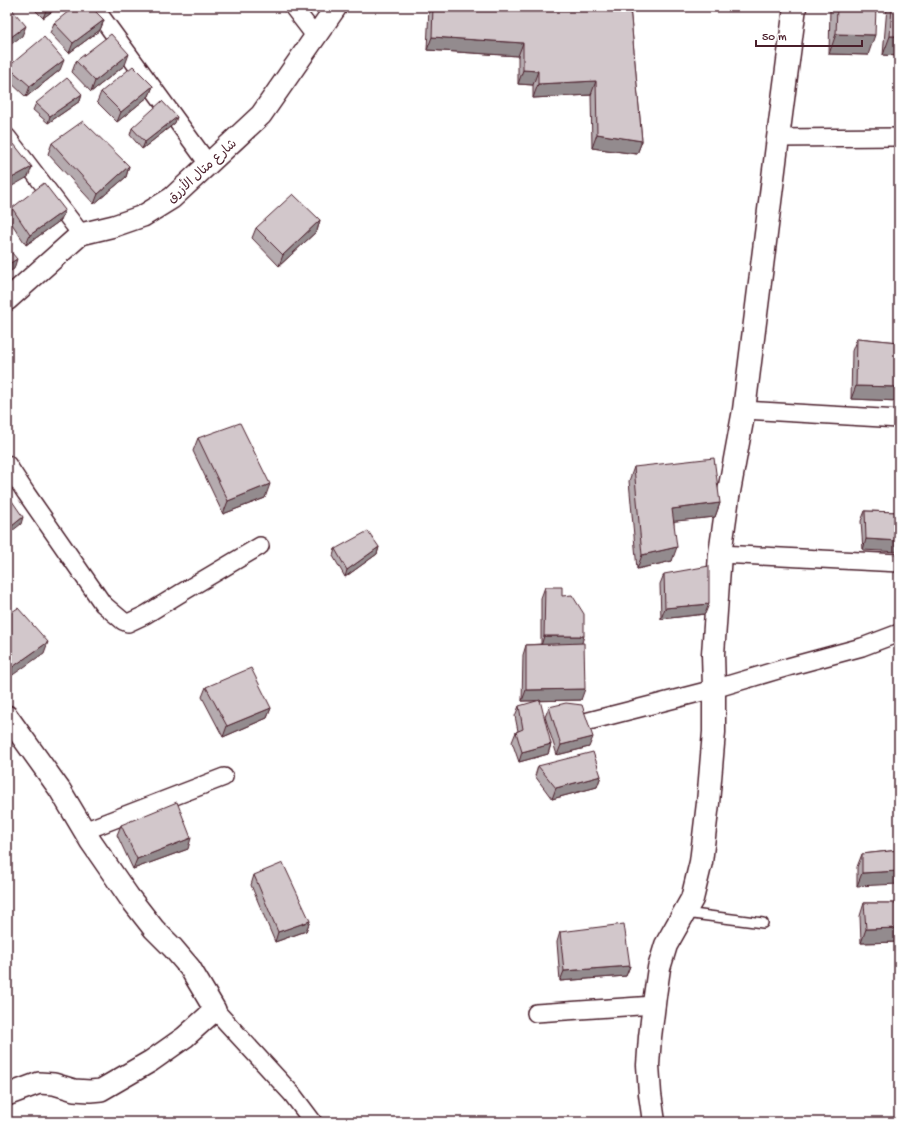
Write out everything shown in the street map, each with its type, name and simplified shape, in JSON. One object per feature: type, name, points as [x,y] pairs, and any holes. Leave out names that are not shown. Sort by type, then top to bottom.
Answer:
[{"type":"main road","points":[[654,1122],[648,1065],[654,1005],[659,968],[666,945],[692,899],[701,862],[714,732],[714,654],[720,554],[728,496],[744,410],[795,7]]},
{"type":"street","points":[[94,7],[209,165]]},
{"type":"street","points":[[293,7],[316,37]]},
{"type":"street","name":"شارع متال الأزرق","points":[[81,234],[114,226],[143,216],[172,198],[261,115],[336,7]]},
{"type":"street","points":[[7,137],[81,234],[7,300]]},
{"type":"street","points":[[778,138],[899,137]]},
{"type":"street","points":[[744,410],[899,419]]},
{"type":"street","points":[[7,464],[103,604],[123,621],[128,623],[145,615],[260,546]]},
{"type":"street","points":[[720,554],[899,563]]},
{"type":"street","points":[[585,722],[714,689],[862,647],[899,633]]},
{"type":"street","points":[[7,716],[60,790],[91,842],[129,897],[154,929],[190,968],[215,1010],[292,1094],[313,1122]]},
{"type":"street","points":[[84,831],[224,777]]},
{"type":"street","points":[[536,1013],[654,1005]]},
{"type":"street","points":[[7,1095],[39,1083],[54,1084],[74,1090],[101,1090],[151,1061],[185,1037],[215,1010]]},
{"type":"lane","points":[[684,913],[763,923]]},
{"type":"building","points":[[7,7],[10,7],[26,26],[7,40]]},
{"type":"building","points":[[74,7],[91,7],[104,20],[73,43],[54,23]]},
{"type":"building","points":[[433,7],[630,7],[642,141],[597,134],[596,81],[538,84],[538,71],[523,70],[523,43],[432,37]]},
{"type":"building","points":[[837,7],[876,7],[875,35],[836,34]]},
{"type":"building","points":[[892,7],[899,7],[899,36],[890,36]]},
{"type":"building","points":[[111,34],[129,54],[95,81],[76,61]]},
{"type":"building","points":[[44,37],[64,60],[30,86],[8,67]]},
{"type":"building","points":[[133,66],[153,86],[121,112],[101,92]]},
{"type":"building","points":[[67,78],[82,94],[50,116],[36,103]]},
{"type":"building","points":[[162,101],[177,117],[145,142],[132,128]]},
{"type":"building","points":[[83,121],[129,166],[98,194],[52,143]]},
{"type":"building","points":[[10,139],[32,167],[8,180],[7,141]]},
{"type":"building","points":[[44,183],[65,210],[30,235],[12,208]]},
{"type":"building","points":[[293,194],[320,220],[283,255],[256,228]]},
{"type":"building","points":[[7,247],[17,259],[7,265]]},
{"type":"building","points":[[857,338],[899,342],[899,387],[856,386]]},
{"type":"building","points":[[240,423],[270,484],[228,501],[198,438]]},
{"type":"building","points":[[714,458],[720,503],[672,509],[677,547],[642,555],[634,467]]},
{"type":"building","points":[[12,501],[23,517],[7,530],[7,503]]},
{"type":"building","points":[[865,511],[899,512],[899,541],[866,539]]},
{"type":"building","points":[[368,531],[379,547],[347,570],[335,549]]},
{"type":"building","points":[[709,566],[709,604],[665,608],[664,574]]},
{"type":"building","points":[[545,587],[562,587],[562,596],[572,595],[584,614],[584,636],[544,636]]},
{"type":"building","points":[[18,608],[48,642],[7,671],[7,615]]},
{"type":"building","points":[[584,643],[585,689],[526,690],[526,645]]},
{"type":"building","points":[[251,668],[271,708],[227,726],[206,687]]},
{"type":"building","points":[[540,700],[551,744],[522,752],[516,732],[523,729],[519,706]]},
{"type":"building","points":[[566,703],[582,705],[593,737],[561,745],[549,707]]},
{"type":"building","points":[[593,752],[601,776],[556,788],[538,766]]},
{"type":"building","points":[[177,802],[191,838],[137,859],[121,825]]},
{"type":"building","points":[[899,850],[899,871],[862,873],[862,854]]},
{"type":"building","points":[[283,863],[310,921],[278,932],[254,875]]},
{"type":"building","points":[[864,903],[899,903],[899,928],[866,929]]},
{"type":"building","points":[[624,924],[630,966],[564,971],[560,932]]}]
